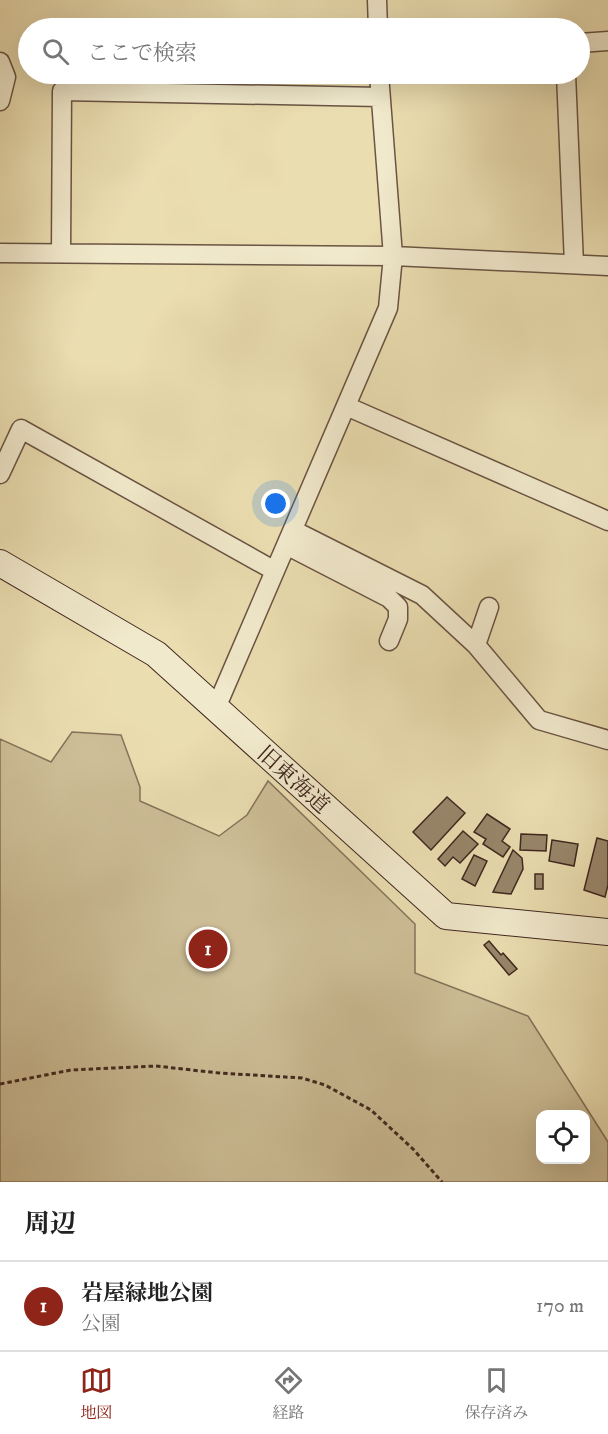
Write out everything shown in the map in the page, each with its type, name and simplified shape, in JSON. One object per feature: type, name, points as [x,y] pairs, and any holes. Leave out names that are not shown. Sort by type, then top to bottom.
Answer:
[{"type":"street","points":[[377,0],[378,18]]},
{"type":"street","points":[[590,42],[608,41]]},
{"type":"street","points":[[0,62],[6,77],[0,101]]},
{"type":"street","points":[[216,708],[388,308],[393,256],[379,84]]},
{"type":"street","points":[[566,84],[574,264]]},
{"type":"street","points":[[61,254],[62,91],[380,97]]},
{"type":"street","points":[[0,253],[393,256],[608,266]]},
{"type":"street","points":[[346,406],[608,521]]},
{"type":"street","points":[[0,474],[21,429],[275,571]]},
{"type":"street","points":[[289,538],[388,598],[398,607],[398,619],[389,641]]},
{"type":"street","points":[[289,538],[422,595],[476,645],[539,720],[608,740]]},
{"type":"street","name":"旧東海道","points":[[0,563],[156,654],[446,916],[608,932]]},
{"type":"street","points":[[476,645],[489,607]]},
{"type":"path","points":[[0,1084],[71,1070],[156,1066],[219,1073],[302,1078],[326,1085],[371,1110],[413,1149],[442,1182]]},
{"type":"shaded area","points":[[72,732],[121,735],[140,787],[140,801],[219,836],[247,815],[268,781],[415,924],[415,973],[528,1016],[588,1110],[536,1110],[536,1164],[590,1164],[590,1114],[608,1142],[608,1182],[0,1182],[0,739],[51,762]]},
{"type":"building","points":[[447,797],[465,813],[431,850],[413,832]]},
{"type":"building","points":[[487,814],[510,829],[502,841],[510,847],[503,857],[483,844],[486,839],[474,832]]},
{"type":"building","points":[[463,831],[478,844],[460,863],[453,857],[445,866],[438,859]]},
{"type":"building","points":[[521,834],[547,835],[546,851],[520,850]]},
{"type":"building","points":[[597,838],[608,841],[608,885],[605,897],[584,890]]},
{"type":"building","points":[[552,840],[578,844],[574,866],[549,861]]},
{"type":"building","points":[[513,850],[522,858],[523,869],[511,894],[493,892]]},
{"type":"building","points":[[474,855],[487,861],[475,886],[462,879]]},
{"type":"building","points":[[535,874],[543,874],[543,889],[535,889]]},
{"type":"building","points":[[489,941],[517,969],[509,975],[484,945]]},
{"type":"place","name":"岩屋緑地公園","points":[[208,949]]}]
